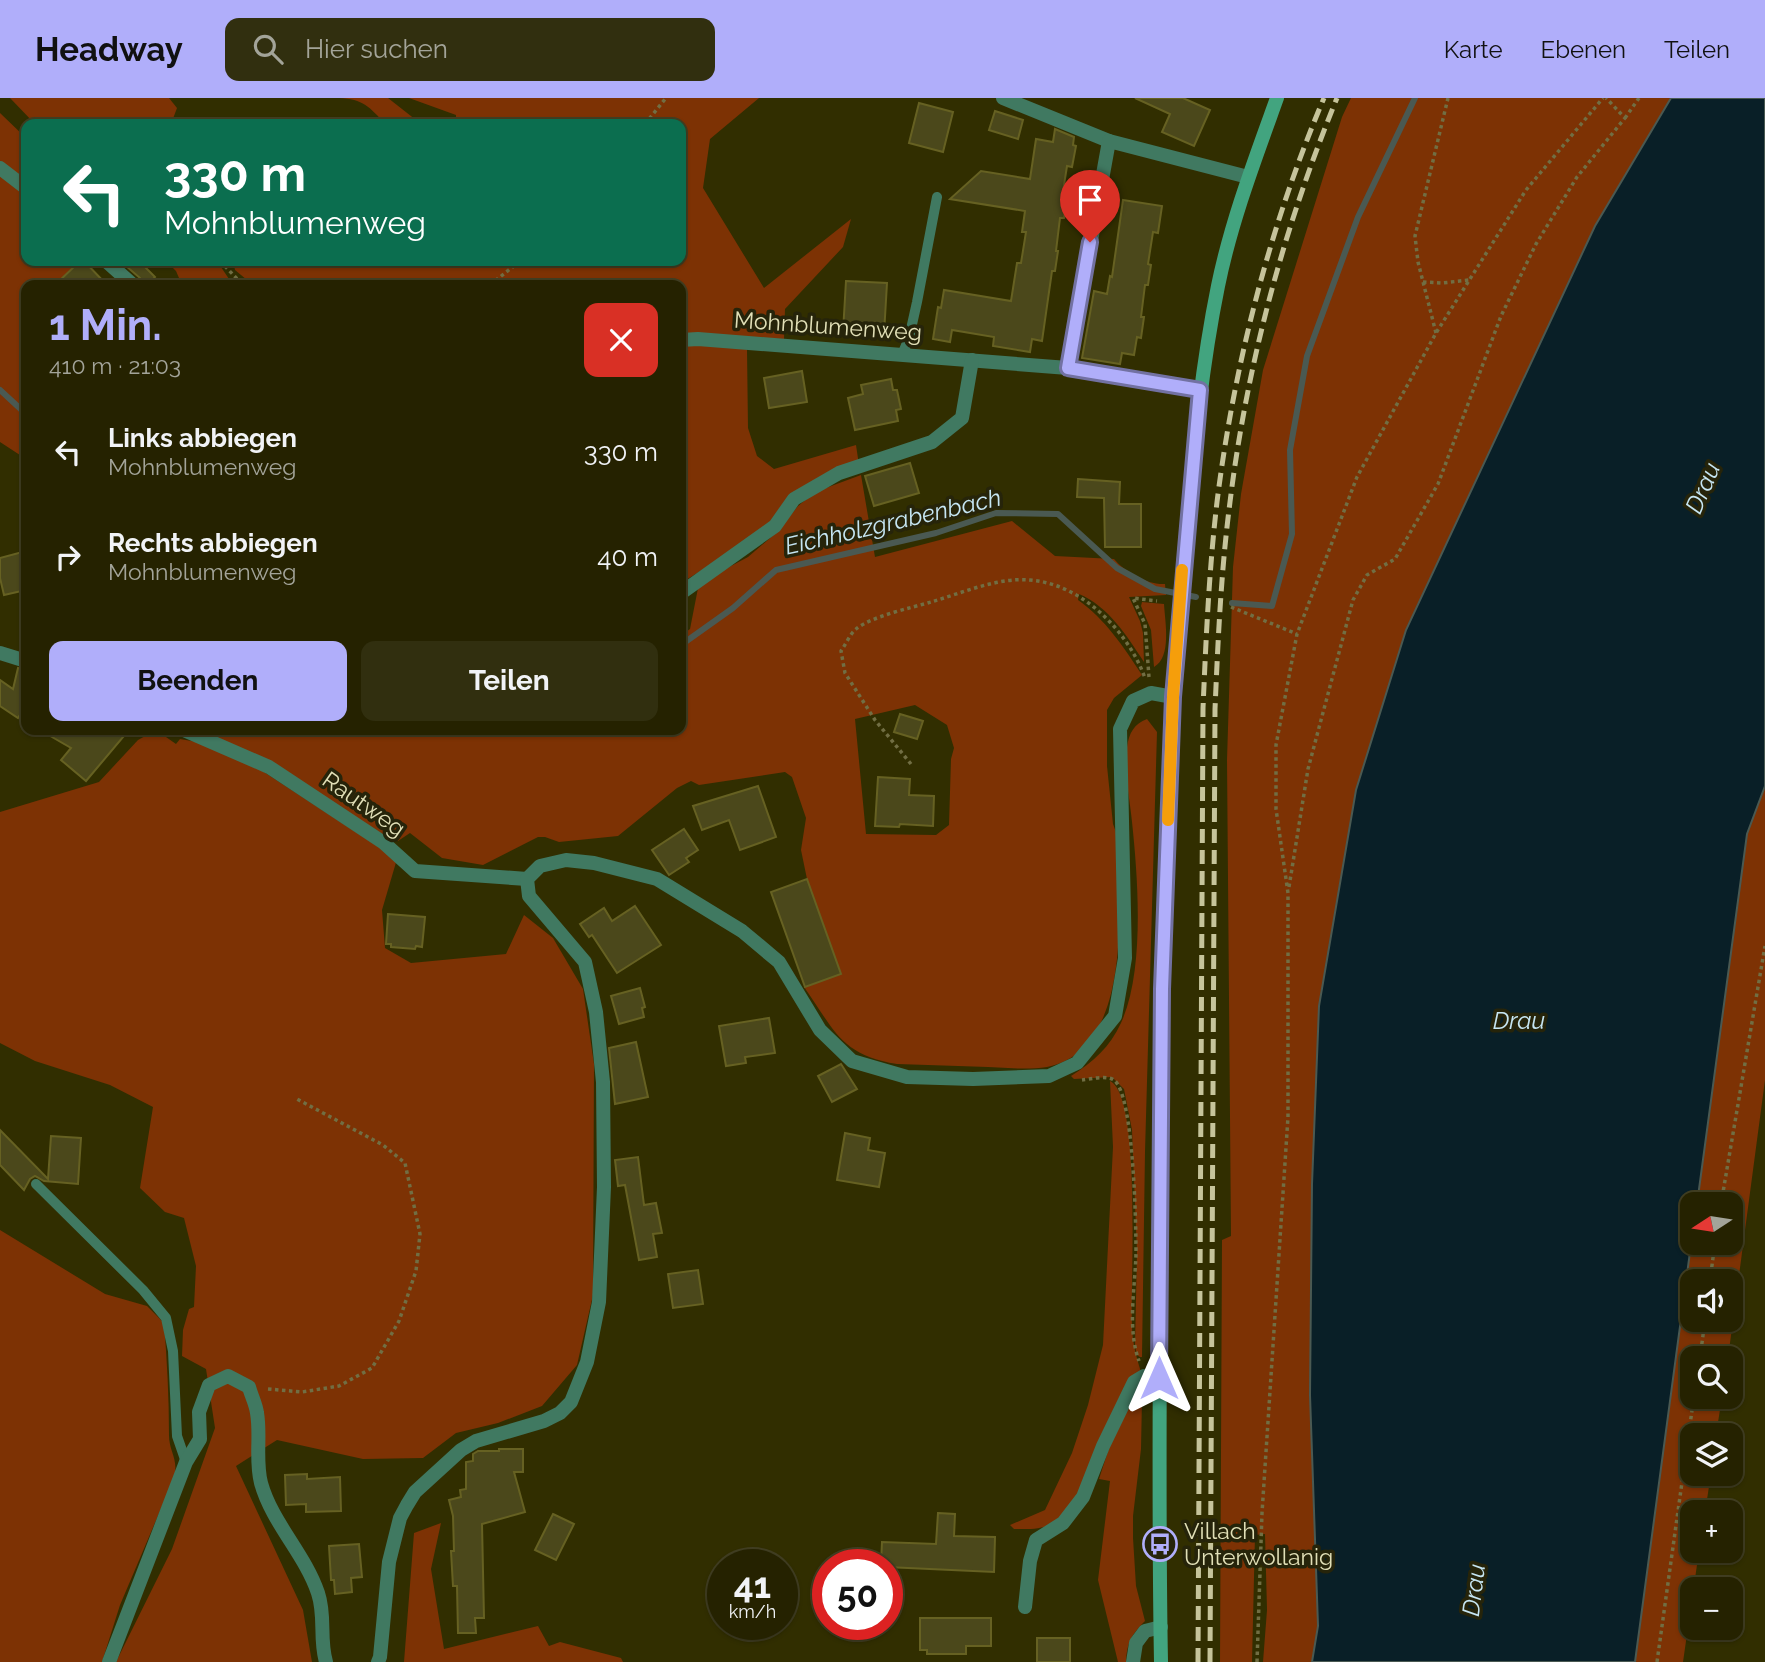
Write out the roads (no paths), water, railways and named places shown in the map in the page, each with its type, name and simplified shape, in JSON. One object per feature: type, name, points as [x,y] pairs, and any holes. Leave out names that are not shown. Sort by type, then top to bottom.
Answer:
[{"type":"main road","points":[[1161,1662],[1159,1378],[1162,989],[1173,697],[1200,390],[1218,284],[1248,177],[1277,98]]},
{"type":"street","points":[[1003,98],[1109,141],[1248,177]]},
{"type":"street","points":[[1068,368],[1109,141]]},
{"type":"street","points":[[0,168],[21,184]]},
{"type":"street","points":[[112,266],[127,280]]},
{"type":"street","name":"Mohnblumenweg","points":[[686,340],[1068,368],[1200,390]]},
{"type":"street","points":[[686,589],[775,526],[794,499],[839,473],[932,442],[962,418],[972,360]]},
{"type":"street","points":[[0,653],[21,659]]},
{"type":"street","points":[[378,1662],[389,1562],[400,1518],[407,1505],[415,1492],[468,1445],[544,1421],[571,1402],[587,1362],[599,1302],[604,1187],[603,1095],[596,1012],[584,962],[529,896],[527,879],[540,866],[566,860],[594,863],[656,879],[742,931],[779,962],[820,1030],[852,1061],[907,1077],[1024,1079],[1049,1076],[1077,1063],[1115,1016],[1125,958],[1120,729],[1133,702],[1150,693],[1173,697]]},
{"type":"street","name":"Rautweg","points":[[195,735],[269,767],[384,843],[415,871],[527,879]]},
{"type":"street","points":[[109,1662],[187,1462],[200,1439],[199,1412],[209,1385],[228,1376],[249,1387],[257,1412],[261,1482],[276,1519],[307,1567],[318,1593],[323,1616],[321,1646],[326,1662]]},
{"type":"street","points":[[1025,1607],[1035,1540],[1063,1522],[1083,1497],[1103,1446],[1134,1382],[1144,1376],[1159,1378]]},
{"type":"street","points":[[1133,1662],[1136,1643],[1145,1631],[1161,1627]]},
{"type":"lane","points":[[902,355],[915,314],[937,197]]},
{"type":"lane","points":[[36,1184],[143,1290],[166,1318],[173,1351],[177,1436],[187,1462]]},
{"type":"water","name":"Drau","points":[[1671,98],[1765,98],[1765,786],[1747,834],[1699,1192],[1680,1192],[1680,1255],[1690,1255],[1688,1269],[1680,1269],[1680,1326],[1635,1662],[1312,1662],[1318,1626],[1310,1395],[1312,1184],[1319,1006],[1356,790],[1406,630],[1595,226]]},
{"type":"waterway","name":"Eichholzgrabenbach","points":[[1232,603],[1272,606],[1292,534],[1290,450],[1307,356],[1358,217],[1415,98]]},
{"type":"waterway","name":"Eichholzgrabenbach","points":[[0,390],[21,409]]},
{"type":"waterway","name":"Eichholzgrabenbach","points":[[686,641],[733,608],[776,570],[936,533],[996,513],[1058,514],[1117,568],[1155,589],[1196,597]]},
{"type":"railway","points":[[1198,1662],[1203,708],[1212,553],[1224,451],[1244,347],[1287,195],[1324,98]]},
{"type":"railway","points":[[1210,1662],[1215,709],[1222,580],[1237,450],[1257,348],[1284,246],[1337,98]]},
{"type":"place","name":"Villach Unterwollanig","points":[[1160,1544]]}]
